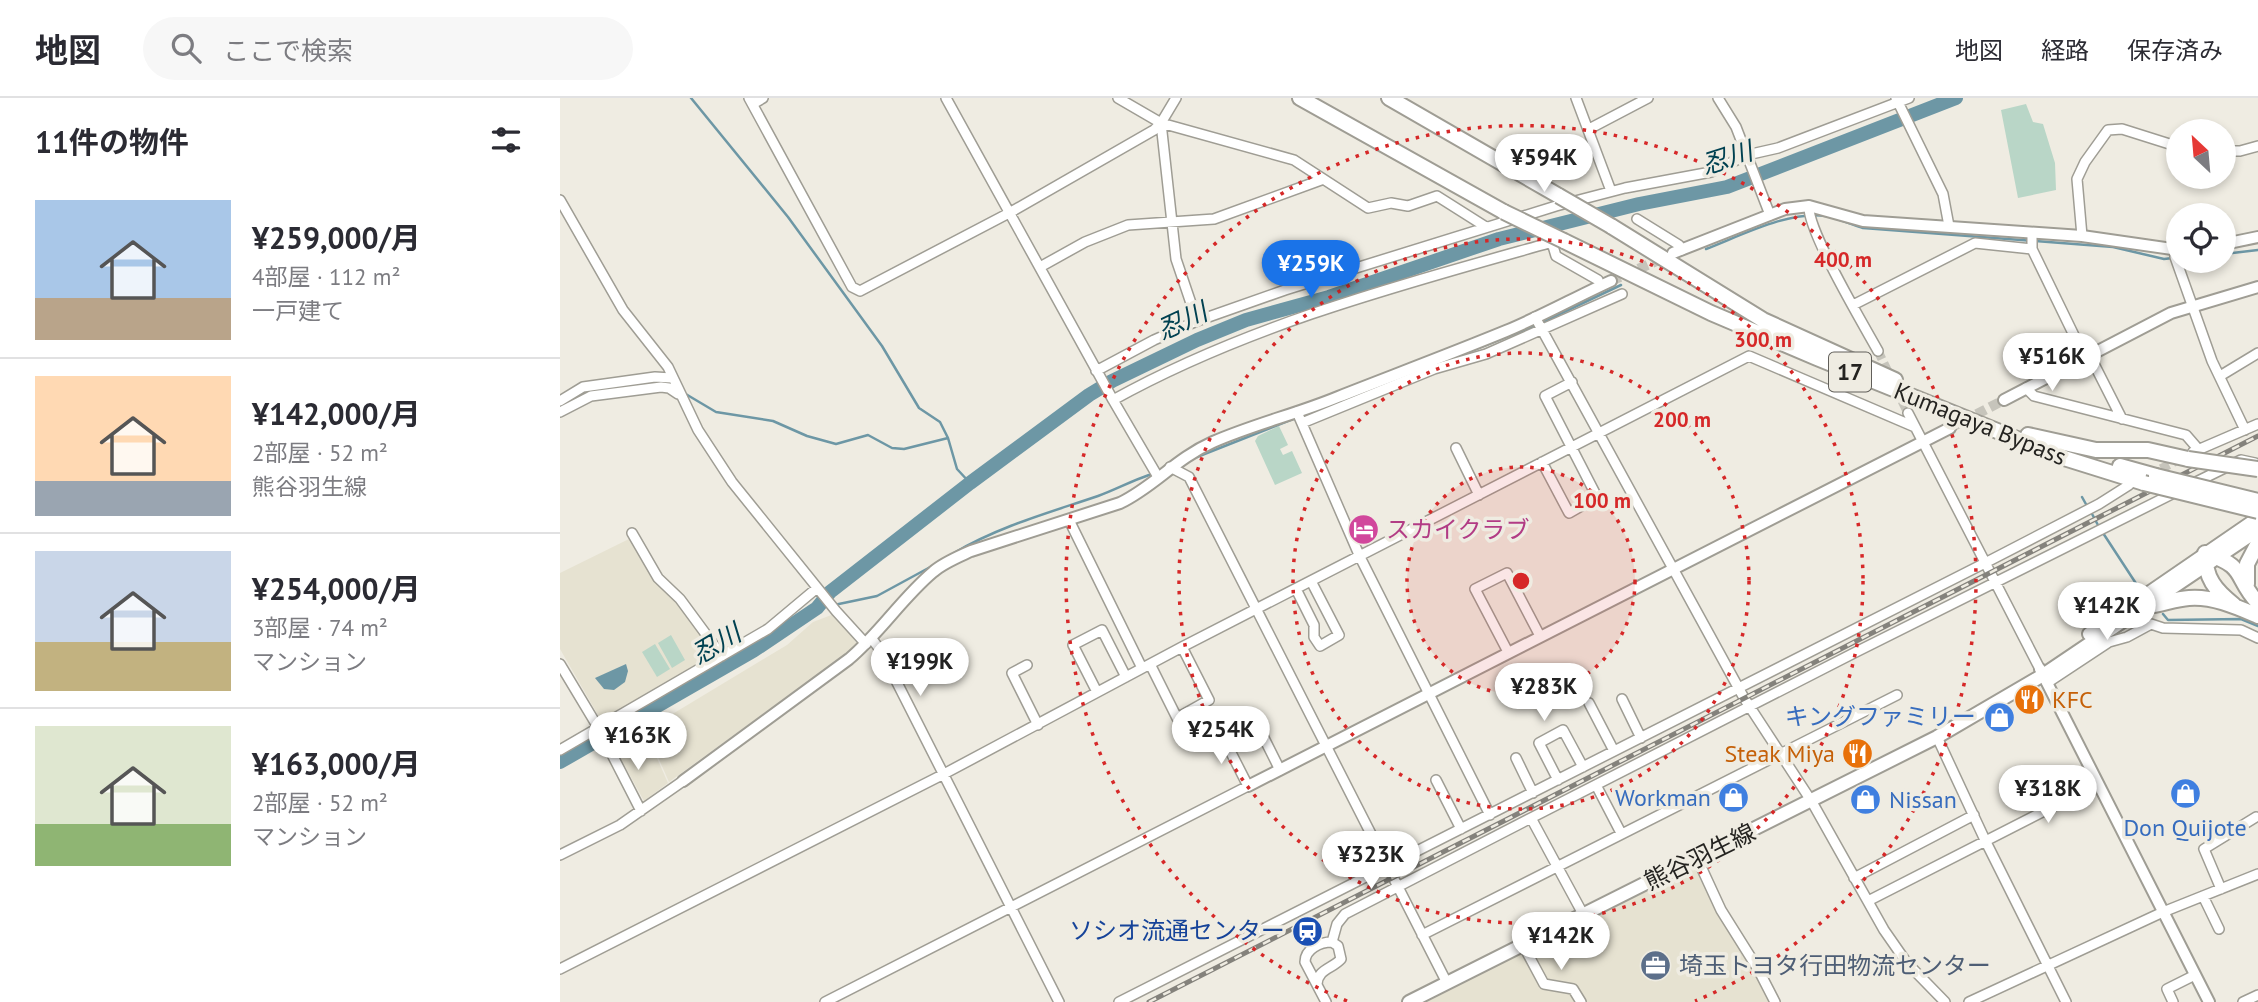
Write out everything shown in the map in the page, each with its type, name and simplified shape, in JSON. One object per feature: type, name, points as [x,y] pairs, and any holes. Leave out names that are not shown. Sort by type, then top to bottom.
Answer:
[{"type":"highway","name":"Kumagaya Bypass","points":[[1300,98],[1504,212],[1711,313],[2064,458],[2258,512]]},
{"type":"highway","name":"Kumagaya Bypass","points":[[1389,98],[1611,226],[1763,320],[1892,379],[2143,481],[2258,501]]},
{"type":"highway","points":[[2028,435],[2096,450],[2148,450],[2193,454],[2258,468]]},
{"type":"highway","points":[[2246,586],[2248,564],[2258,543]]},
{"type":"highway","points":[[2234,605],[2211,583],[2209,558],[2236,568],[2258,603]]},
{"type":"highway","points":[[2146,606],[2158,606],[2189,598],[2205,598],[2234,605],[2258,616]]},
{"type":"main road","name":"熊谷羽生線","points":[[1409,1002],[1937,737],[2043,675],[2146,606],[2258,518]]},
{"type":"main road","name":"熊谷羽生線","points":[[2043,675],[2209,558],[2258,530]]},
{"type":"street","points":[[763,98],[751,101],[852,287],[860,291],[1011,212],[1154,130],[1176,98]]},
{"type":"street","points":[[946,98],[1011,212],[1096,372],[1158,477]]},
{"type":"street","points":[[1118,98],[1161,123],[1294,160],[1368,208],[1391,203],[1408,206],[1437,196],[1486,227]]},
{"type":"street","points":[[1576,98],[1611,191]]},
{"type":"street","points":[[1589,129],[1648,98]]},
{"type":"street","points":[[1718,98],[1736,127],[1770,215]]},
{"type":"street","points":[[1096,372],[1154,340],[1197,321],[1285,290],[1611,191],[1711,172],[1909,98]]},
{"type":"street","points":[[1898,101],[1943,194],[1949,226]]},
{"type":"street","points":[[1161,123],[1176,259],[1197,321]]},
{"type":"street","points":[[2081,236],[2077,180],[2085,162],[2108,130],[2122,130],[2166,143]]},
{"type":"street","points":[[2236,151],[2258,146]]},
{"type":"street","points":[[1040,267],[1085,242],[1128,225],[1214,219],[1321,180]]},
{"type":"street","points":[[560,200],[623,310],[668,367],[698,430],[732,482],[836,611],[881,651],[1059,1002]]},
{"type":"street","points":[[1677,252],[1797,206],[1863,221],[1949,226],[2032,241]]},
{"type":"street","points":[[1809,210],[1823,248],[1878,351]]},
{"type":"street","points":[[1637,219],[1679,245],[1677,252]]},
{"type":"street","points":[[1853,305],[1975,243],[2081,236],[2166,248]]},
{"type":"street","points":[[2236,242],[2258,237]]},
{"type":"street","points":[[2032,241],[2088,357],[2122,419]]},
{"type":"street","points":[[1113,400],[1176,366],[1229,344],[1408,283],[1549,243],[1556,256],[1598,279],[1600,286]]},
{"type":"street","points":[[2180,273],[2191,306],[2245,430]]},
{"type":"street","points":[[1538,323],[1611,281]]},
{"type":"street","points":[[2004,400],[2171,313],[2258,287]]},
{"type":"street","points":[[560,855],[641,811],[828,676],[869,642],[934,571],[971,551],[1140,494],[1188,454],[1256,424],[1299,417],[1507,331],[1538,323],[1622,293]]},
{"type":"street","points":[[1538,323],[1750,707],[1812,802],[1854,878],[1907,963],[1945,1002]]},
{"type":"street","points":[[2220,376],[2258,353]]},
{"type":"street","points":[[560,970],[1749,356],[1915,427]]},
{"type":"street","points":[[560,401],[583,387],[655,377],[672,378]]},
{"type":"street","points":[[1542,462],[1569,513],[1597,497],[1545,396],[1572,382]]},
{"type":"street","points":[[560,412],[591,396],[661,387],[669,388],[690,404]]},
{"type":"street","points":[[2026,388],[2034,396],[2186,435],[2193,454],[2258,424]]},
{"type":"street","points":[[1908,413],[2209,1002]]},
{"type":"street","points":[[1299,417],[1360,557],[1490,815]]},
{"type":"street","points":[[825,1002],[1950,428]]},
{"type":"street","points":[[1456,448],[1479,495]]},
{"type":"street","points":[[1332,942],[1337,924],[1345,914],[1398,886],[2241,460],[2255,463],[2258,468]]},
{"type":"street","points":[[1170,467],[1189,477],[1447,983]]},
{"type":"street","points":[[1119,1002],[2143,481]]},
{"type":"street","points":[[1069,520],[1146,666],[1177,718],[1209,700],[1182,647]]},
{"type":"street","points":[[632,533],[658,578],[681,599],[722,656]]},
{"type":"street","points":[[1508,652],[1475,589],[1507,573],[1540,636]]},
{"type":"street","points":[[1296,589],[1314,625],[1314,637],[1320,646],[1339,635],[1311,582]]},
{"type":"street","points":[[560,750],[600,731],[768,629],[819,590]]},
{"type":"street","points":[[2043,675],[2151,624],[2163,628],[2241,630],[2258,638]]},
{"type":"street","points":[[1097,692],[1073,645],[1102,630],[1126,677]]},
{"type":"street","points":[[560,664],[600,731],[641,811]]},
{"type":"street","points":[[1027,665],[1012,673],[1038,725]]},
{"type":"street","points":[[1422,934],[1897,695]]},
{"type":"street","points":[[1622,699],[1641,737]]},
{"type":"street","points":[[1589,703],[1614,751]]},
{"type":"street","points":[[1260,730],[1280,770]]},
{"type":"street","points":[[1558,780],[1539,743],[1563,730],[1583,767]]},
{"type":"street","points":[[1221,733],[1248,786]]},
{"type":"street","points":[[1937,737],[2066,1002]]},
{"type":"street","points":[[1516,758],[1533,793]]},
{"type":"street","points":[[1436,780],[1461,829]]},
{"type":"street","points":[[1868,901],[2097,784]]},
{"type":"street","points":[[1596,785],[1621,833]]},
{"type":"street","points":[[1854,878],[1974,815]]},
{"type":"street","points":[[2221,889],[2204,849],[2256,817]]},
{"type":"street","points":[[1531,818],[1583,914]]},
{"type":"street","points":[[1697,858],[1721,910],[1775,1002]]},
{"type":"street","points":[[1969,1002],[2163,912],[2258,874]]},
{"type":"street","points":[[2203,896],[2219,929]]},
{"type":"street","points":[[1317,984],[1321,972],[1341,960],[1338,946],[1332,942],[1325,942],[1309,950],[1305,956],[1305,962],[1326,1002]]},
{"type":"street","points":[[1523,945],[1544,984],[1573,989],[1581,1002]]},
{"type":"street","points":[[2173,1002],[2167,989],[2195,975]]},
{"type":"street","points":[[2243,1002],[2258,995]]},
{"type":"shaded area","points":[[631,538],[652,573],[671,597],[679,601],[717,655],[602,722],[560,649],[560,573]]},
{"type":"shaded area","points":[[834,614],[858,645],[669,782],[646,730],[787,645],[813,622]]},
{"type":"shaded area","points":[[645,731],[668,783],[644,801],[614,746]]},
{"type":"shaded area","points":[[1697,866],[1719,914],[1772,1002],[1424,1002]]},
{"type":"green space","points":[[2026,104],[2033,122],[2043,124],[2055,163],[2056,190],[2018,198],[2001,110]]},
{"type":"green space","points":[[1279,426],[1288,445],[1280,449],[1283,455],[1292,451],[1302,473],[1275,485],[1255,441],[1258,436]]},
{"type":"green space","points":[[671,635],[685,660],[672,668],[658,643]]},
{"type":"green space","points":[[655,644],[670,669],[657,677],[642,652]]},
{"type":"water","points":[[626,664],[628,671],[625,682],[614,690],[604,689],[595,678]]},
{"type":"waterway","points":[[691,98],[788,217],[882,346],[919,408],[940,422],[957,469],[970,483]]},
{"type":"waterway","name":"忍川","points":[[560,762],[753,651],[817,608],[830,592],[1089,395],[1197,340],[1246,320],[1329,297],[1499,239],[1639,204],[1727,187],[1956,98]]},
{"type":"waterway","points":[[1706,249],[1765,225],[1812,215],[1831,217],[1863,228],[2113,247],[2166,259]]},
{"type":"waterway","points":[[2236,253],[2258,250]]},
{"type":"waterway","points":[[1543,322],[1621,285]]},
{"type":"waterway","points":[[1445,361],[1537,325]]},
{"type":"waterway","points":[[560,406],[584,392],[671,382]]},
{"type":"waterway","points":[[684,393],[716,412],[773,421],[807,436],[836,444],[868,435],[892,448],[904,449],[948,438]]},
{"type":"waterway","points":[[1197,457],[1298,417]]},
{"type":"waterway","points":[[954,553],[1007,528],[1149,475]]},
{"type":"waterway","points":[[2082,497],[2087,506]]},
{"type":"waterway","points":[[2091,512],[2099,527]]},
{"type":"waterway","points":[[2103,533],[2137,585]]},
{"type":"waterway","points":[[834,605],[877,596],[934,565]]},
{"type":"waterway","name":"忍川","points":[[817,608],[827,606]]},
{"type":"waterway","points":[[2163,614],[2168,620],[2241,619],[2258,626]]},
{"type":"tunnel","points":[[1611,281],[1668,256]]},
{"type":"tunnel","points":[[1878,351],[1890,376]]},
{"type":"tunnel","points":[[1896,389],[1908,413]]},
{"type":"tunnel","points":[[1950,428],[2004,400]]},
{"type":"tunnel","points":[[2149,475],[2180,459]]},
{"type":"railway","points":[[1149,1002],[2258,436]]},
{"type":"place","name":"スカイクラブ","points":[[1363,530]]},
{"type":"place","name":"KFC","points":[[2029,700]]},
{"type":"place","name":"キングファミリー","points":[[1999,717]]},
{"type":"place","name":"Steak Miya","points":[[1858,754]]},
{"type":"place","name":"Don Quijote","points":[[2185,794]]},
{"type":"place","name":"Workman","points":[[1734,798]]},
{"type":"place","name":"Nissan","points":[[1866,800]]},
{"type":"place","name":"ソシオ流通センター","points":[[1308,931]]},
{"type":"place","name":"埼玉トヨタ行田物流センター","points":[[1656,966]]}]
